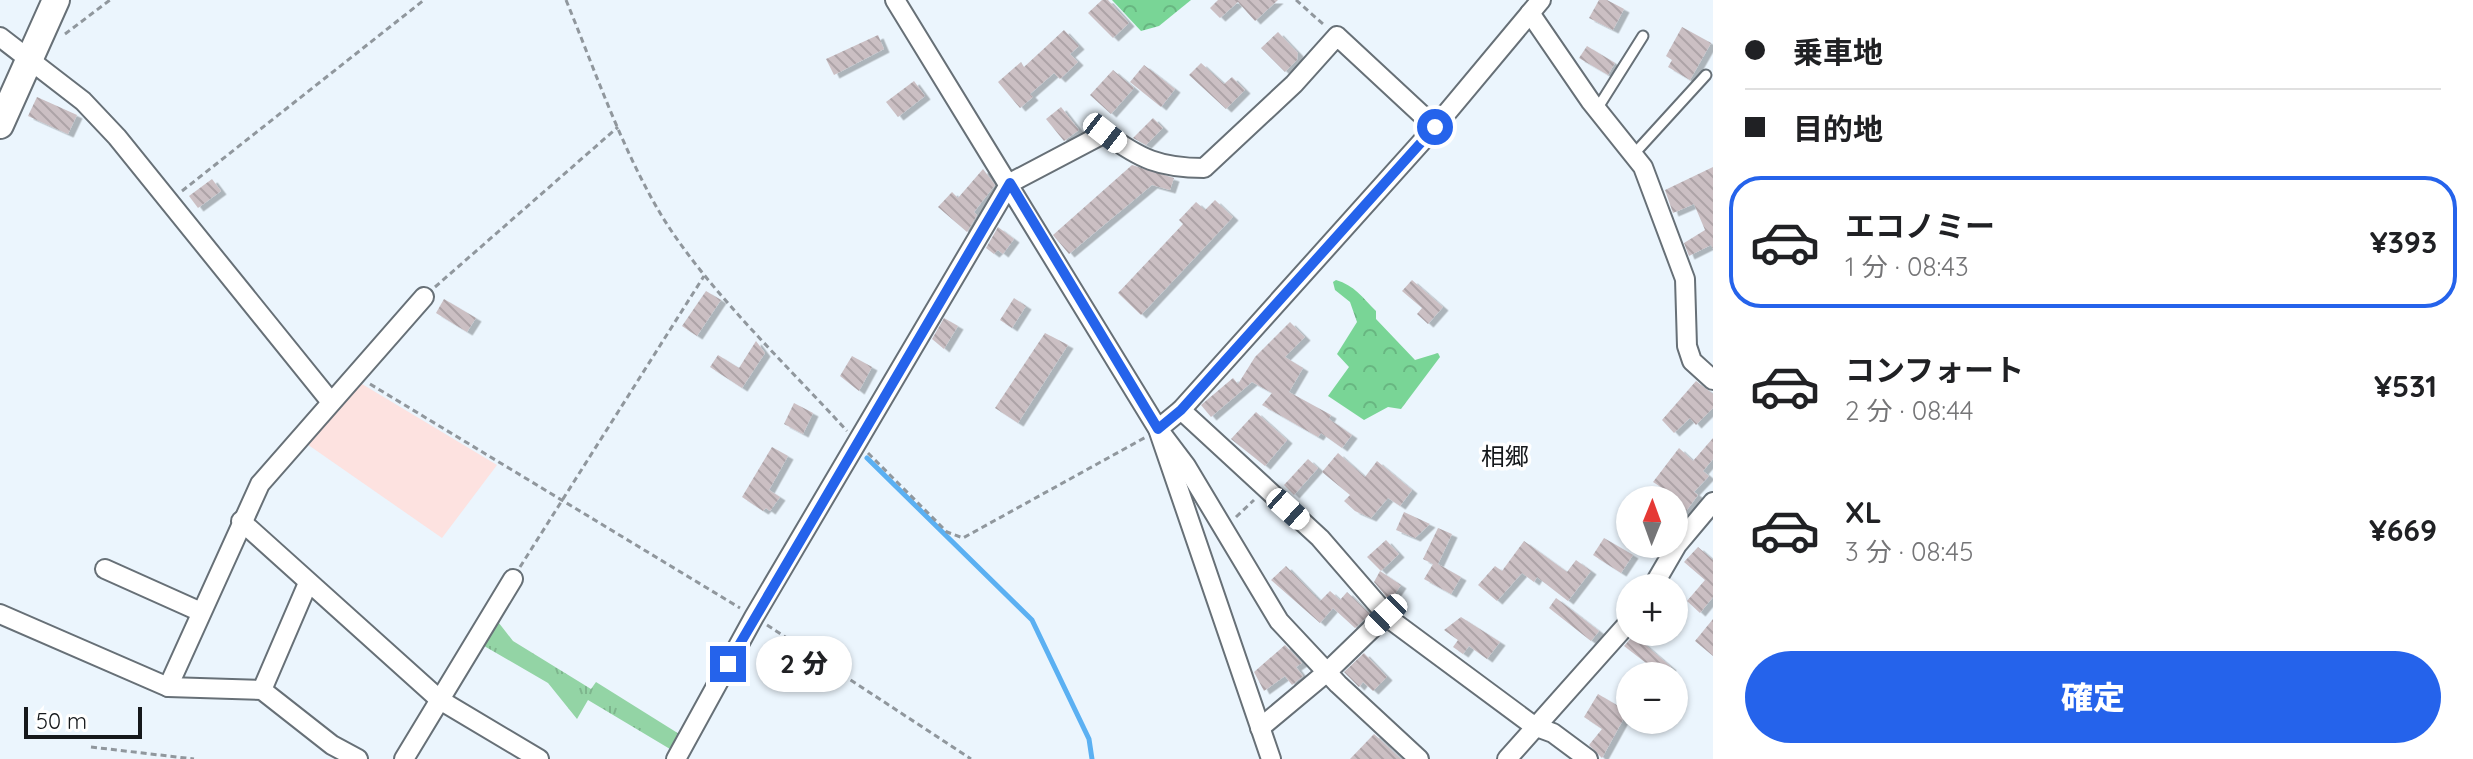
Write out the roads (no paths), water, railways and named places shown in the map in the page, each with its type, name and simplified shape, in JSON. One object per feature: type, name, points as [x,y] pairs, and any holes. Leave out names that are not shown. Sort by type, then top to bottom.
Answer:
[{"type":"main road","points":[[0,125],[56,0]]},
{"type":"street","points":[[895,0],[1158,429],[1186,466],[1279,621],[1327,672],[1419,759]]},
{"type":"street","points":[[1158,429],[1181,410],[1435,127],[1536,6],[1597,109],[1643,167],[1685,279],[1687,346],[1692,361],[1713,380]]},
{"type":"street","points":[[676,759],[754,617],[1010,183],[1105,133],[1138,158],[1179,168],[1204,168],[1294,84],[1337,36],[1435,127]]},
{"type":"street","points":[[0,37],[83,101],[170,201],[331,402]]},
{"type":"street","points":[[168,687],[260,484],[424,297]]},
{"type":"street","points":[[1181,410],[1320,538],[1386,615],[1534,726],[1553,733],[1588,759]]},
{"type":"street","points":[[1158,429],[1271,759]]},
{"type":"street","points":[[1660,574],[1677,545],[1713,502]]},
{"type":"street","points":[[241,521],[440,700],[539,759]]},
{"type":"street","points":[[105,569],[201,612]]},
{"type":"street","points":[[404,759],[513,579]]},
{"type":"street","points":[[262,690],[308,583]]},
{"type":"street","points":[[0,614],[168,687],[262,690],[332,745],[358,759]]},
{"type":"street","points":[[1260,728],[1327,672],[1386,615]]},
{"type":"street","points":[[1507,759],[1616,636]]},
{"type":"lane","points":[[1597,109],[1643,36]]},
{"type":"lane","points":[[1633,155],[1706,75]]},
{"type":"waterway","points":[[867,458],[1032,620],[1089,739],[1092,759]]},
{"type":"district","name":"相郷","points":[[1505,456]]}]
